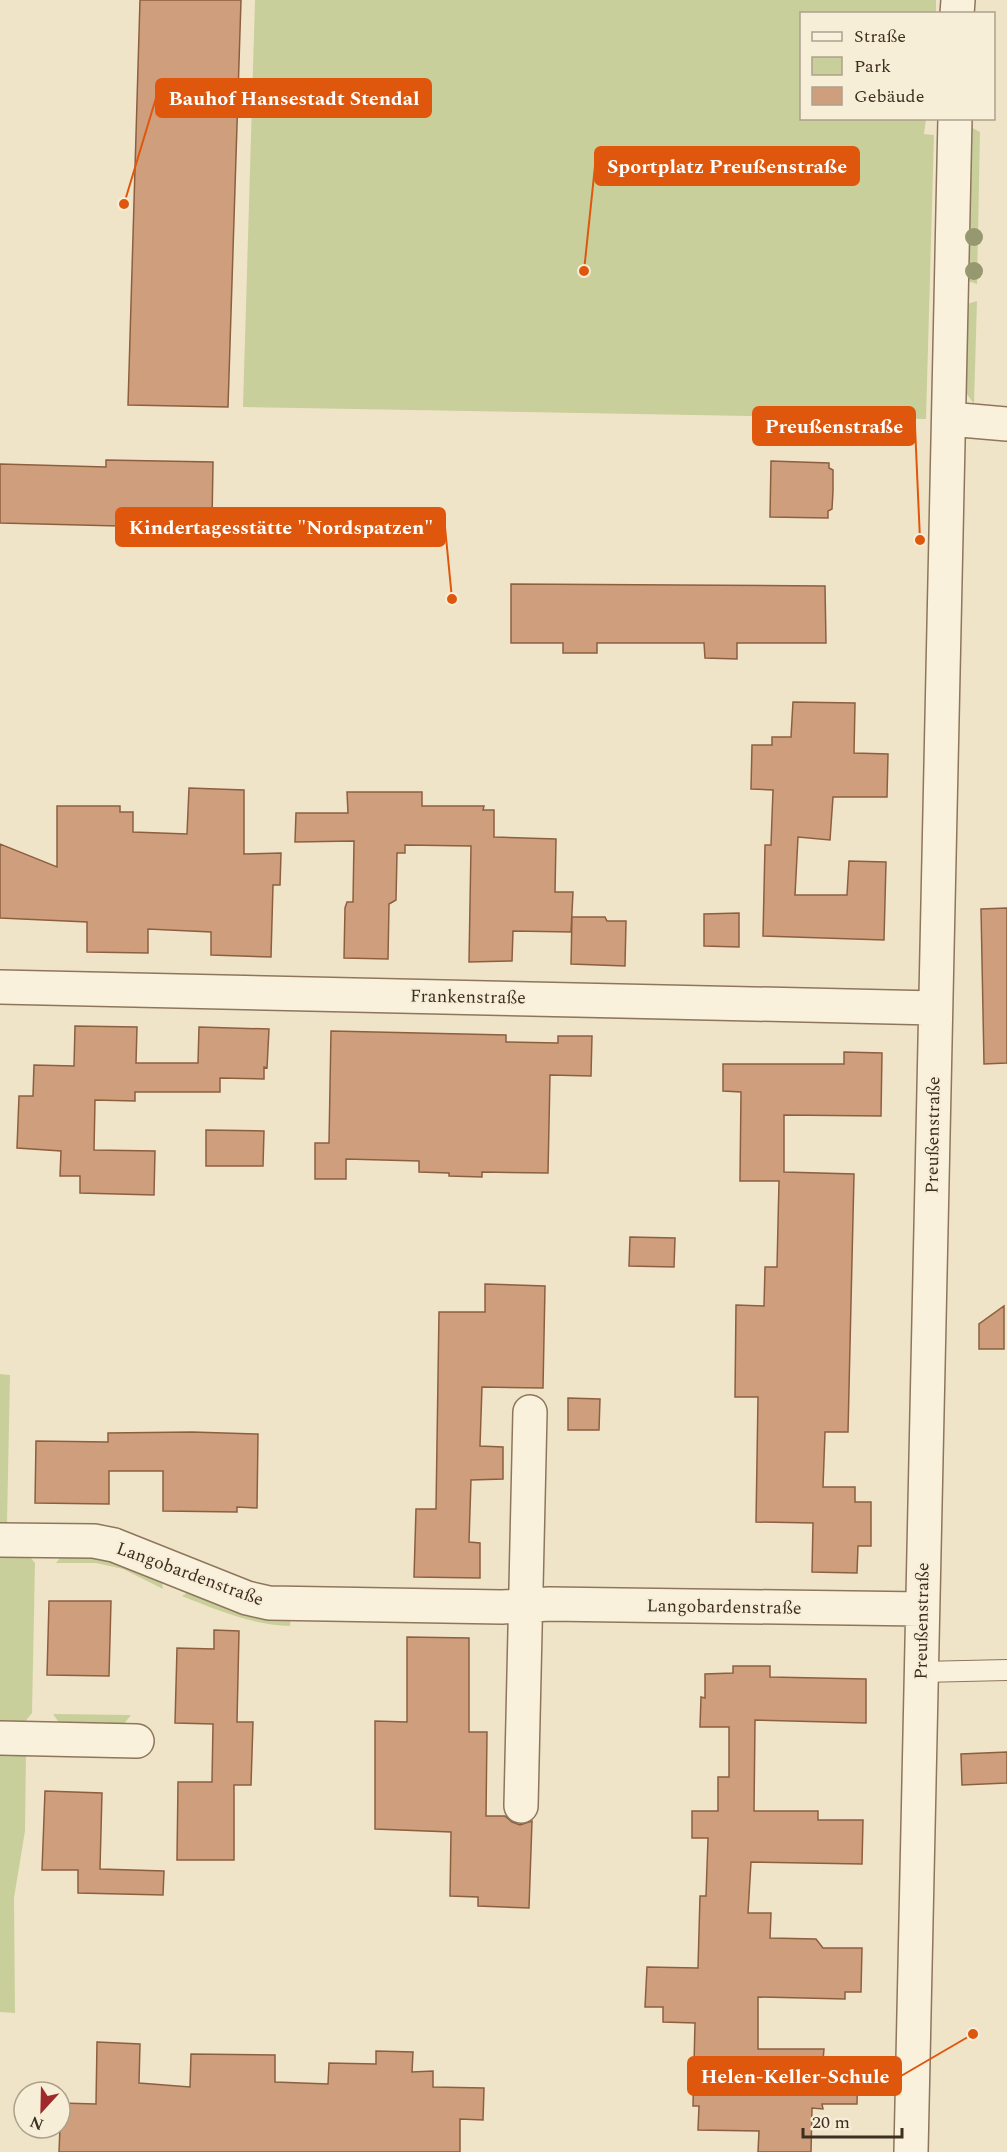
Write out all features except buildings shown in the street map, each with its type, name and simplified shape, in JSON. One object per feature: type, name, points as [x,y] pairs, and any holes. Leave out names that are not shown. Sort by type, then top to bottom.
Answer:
[{"type":"street","name":"Preußenstraße","points":[[911,2152],[955,120]]},
{"type":"street","points":[[949,419],[1007,424]]},
{"type":"street","name":"Frankenstraße","points":[[0,987],[935,1008]]},
{"type":"street","points":[[521,1806],[530,1412]]},
{"type":"street","name":"Langobardenstraße","points":[[0,1540],[94,1541],[114,1545],[246,1598],[269,1603],[525,1606],[549,1604],[922,1610]]},
{"type":"street","points":[[0,1738],[137,1741]]},
{"type":"lane","points":[[921,1672],[1007,1670]]},
{"type":"green space","points":[[255,0],[936,0],[936,12],[800,12],[800,120],[926,120],[924,134],[934,135],[926,419],[243,407]]},
{"type":"green space","points":[[971,127],[980,132],[977,284],[968,281]]},
{"type":"green space","points":[[977,301],[974,404],[966,393],[967,304]]},
{"type":"green space","points":[[0,1374],[10,1375],[7,1523],[0,1522]]},
{"type":"green space","points":[[0,1553],[27,1553],[35,1563],[32,1713],[24,1723],[0,1723]]},
{"type":"green space","points":[[64,1553],[107,1555],[161,1576],[163,1589],[123,1569],[96,1563],[56,1563]]},
{"type":"green space","points":[[191,1590],[291,1618],[290,1626],[248,1620],[182,1596]]},
{"type":"green space","points":[[53,1714],[131,1715],[123,1725],[60,1724]]},
{"type":"green space","points":[[0,1752],[26,1752],[25,1831],[14,1898],[15,2013],[0,2012]]},
{"type":"place","name":"Bauhof Hansestadt Stendal","points":[[124,204]]},
{"type":"place","name":"Sportplatz Preußenstraße","points":[[584,271]]},
{"type":"place","name":"Preußenstraße","points":[[920,540]]},
{"type":"place","name":"Kindertagesstätte \"Nordspatzen\"","points":[[452,599]]},
{"type":"place","name":"Helen-Keller-Schule","points":[[973,2034]]}]
